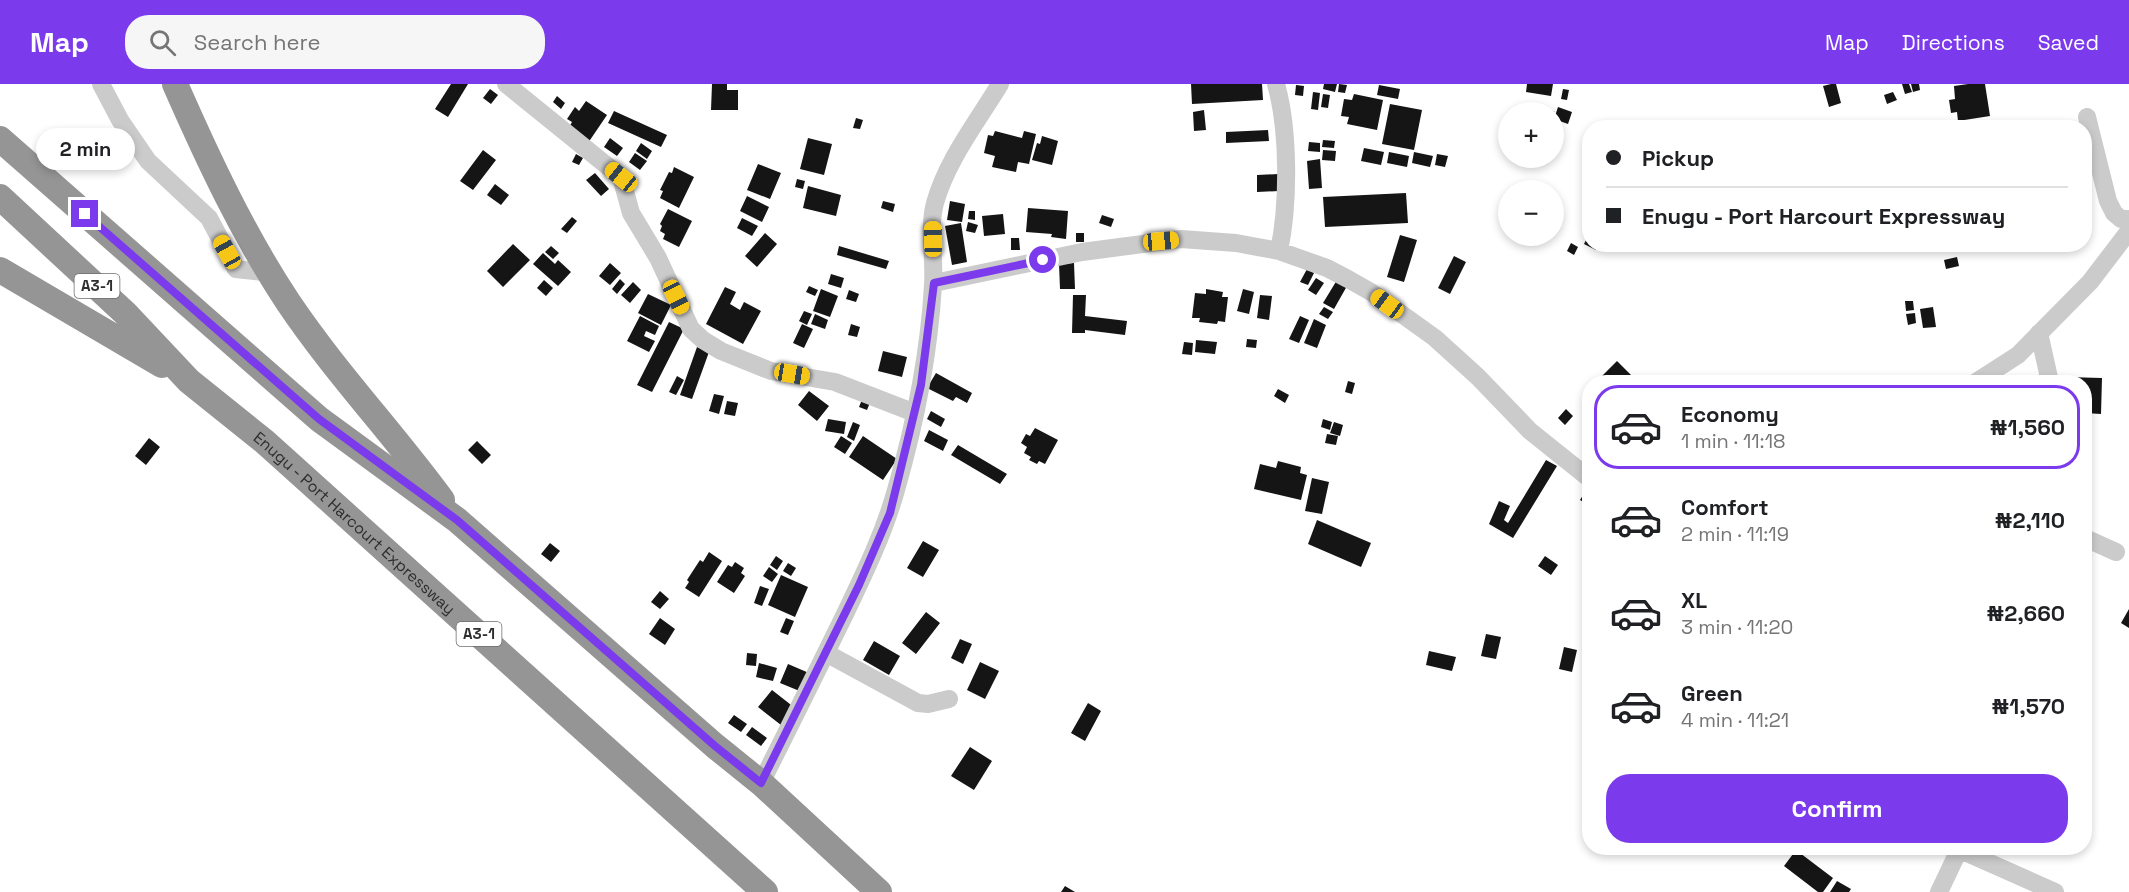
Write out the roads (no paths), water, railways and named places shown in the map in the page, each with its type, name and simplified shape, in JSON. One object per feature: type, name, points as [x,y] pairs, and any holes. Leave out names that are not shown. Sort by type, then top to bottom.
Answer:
[{"type":"highway","points":[[175,84],[211,167],[289,303],[344,378],[406,452],[457,520]]},
{"type":"highway","name":"A3-1","points":[[0,139],[319,419],[457,520],[715,746],[761,783],[879,892]]},
{"type":"highway","name":"Enugu - Port Harcourt Expressway","points":[[0,197],[125,313],[189,381],[265,442],[765,892]]},
{"type":"highway","points":[[0,270],[189,381]]},
{"type":"street","points":[[101,84],[120,120],[148,161],[209,218],[236,268],[271,273]]},
{"type":"street","points":[[506,84],[621,177],[631,213],[657,258],[691,329],[703,340],[721,351],[771,371],[835,382],[915,413]]},
{"type":"street","points":[[761,783],[826,653],[883,531],[897,489],[915,413],[934,283],[933,217],[940,187],[1000,84]]},
{"type":"street","points":[[1276,84],[1284,134],[1286,199],[1279,251]]},
{"type":"street","points":[[2092,137],[2108,201],[2114,213],[2121,219],[2129,219]]},
{"type":"street","points":[[1987,375],[2018,355],[2090,282],[2129,231]]},
{"type":"street","points":[[934,283],[1082,252],[1181,239],[1206,240],[1279,251],[1327,268],[1348,279],[1371,292],[1435,338],[1478,377],[1530,431],[1582,473]]},
{"type":"street","points":[[2039,333],[2050,375]]},
{"type":"street","points":[[2092,541],[2116,552]]},
{"type":"street","points":[[826,653],[918,703],[928,704],[949,699]]},
{"type":"street","points":[[1939,892],[1954,855]]},
{"type":"street","points":[[1971,855],[2055,892]]}]
